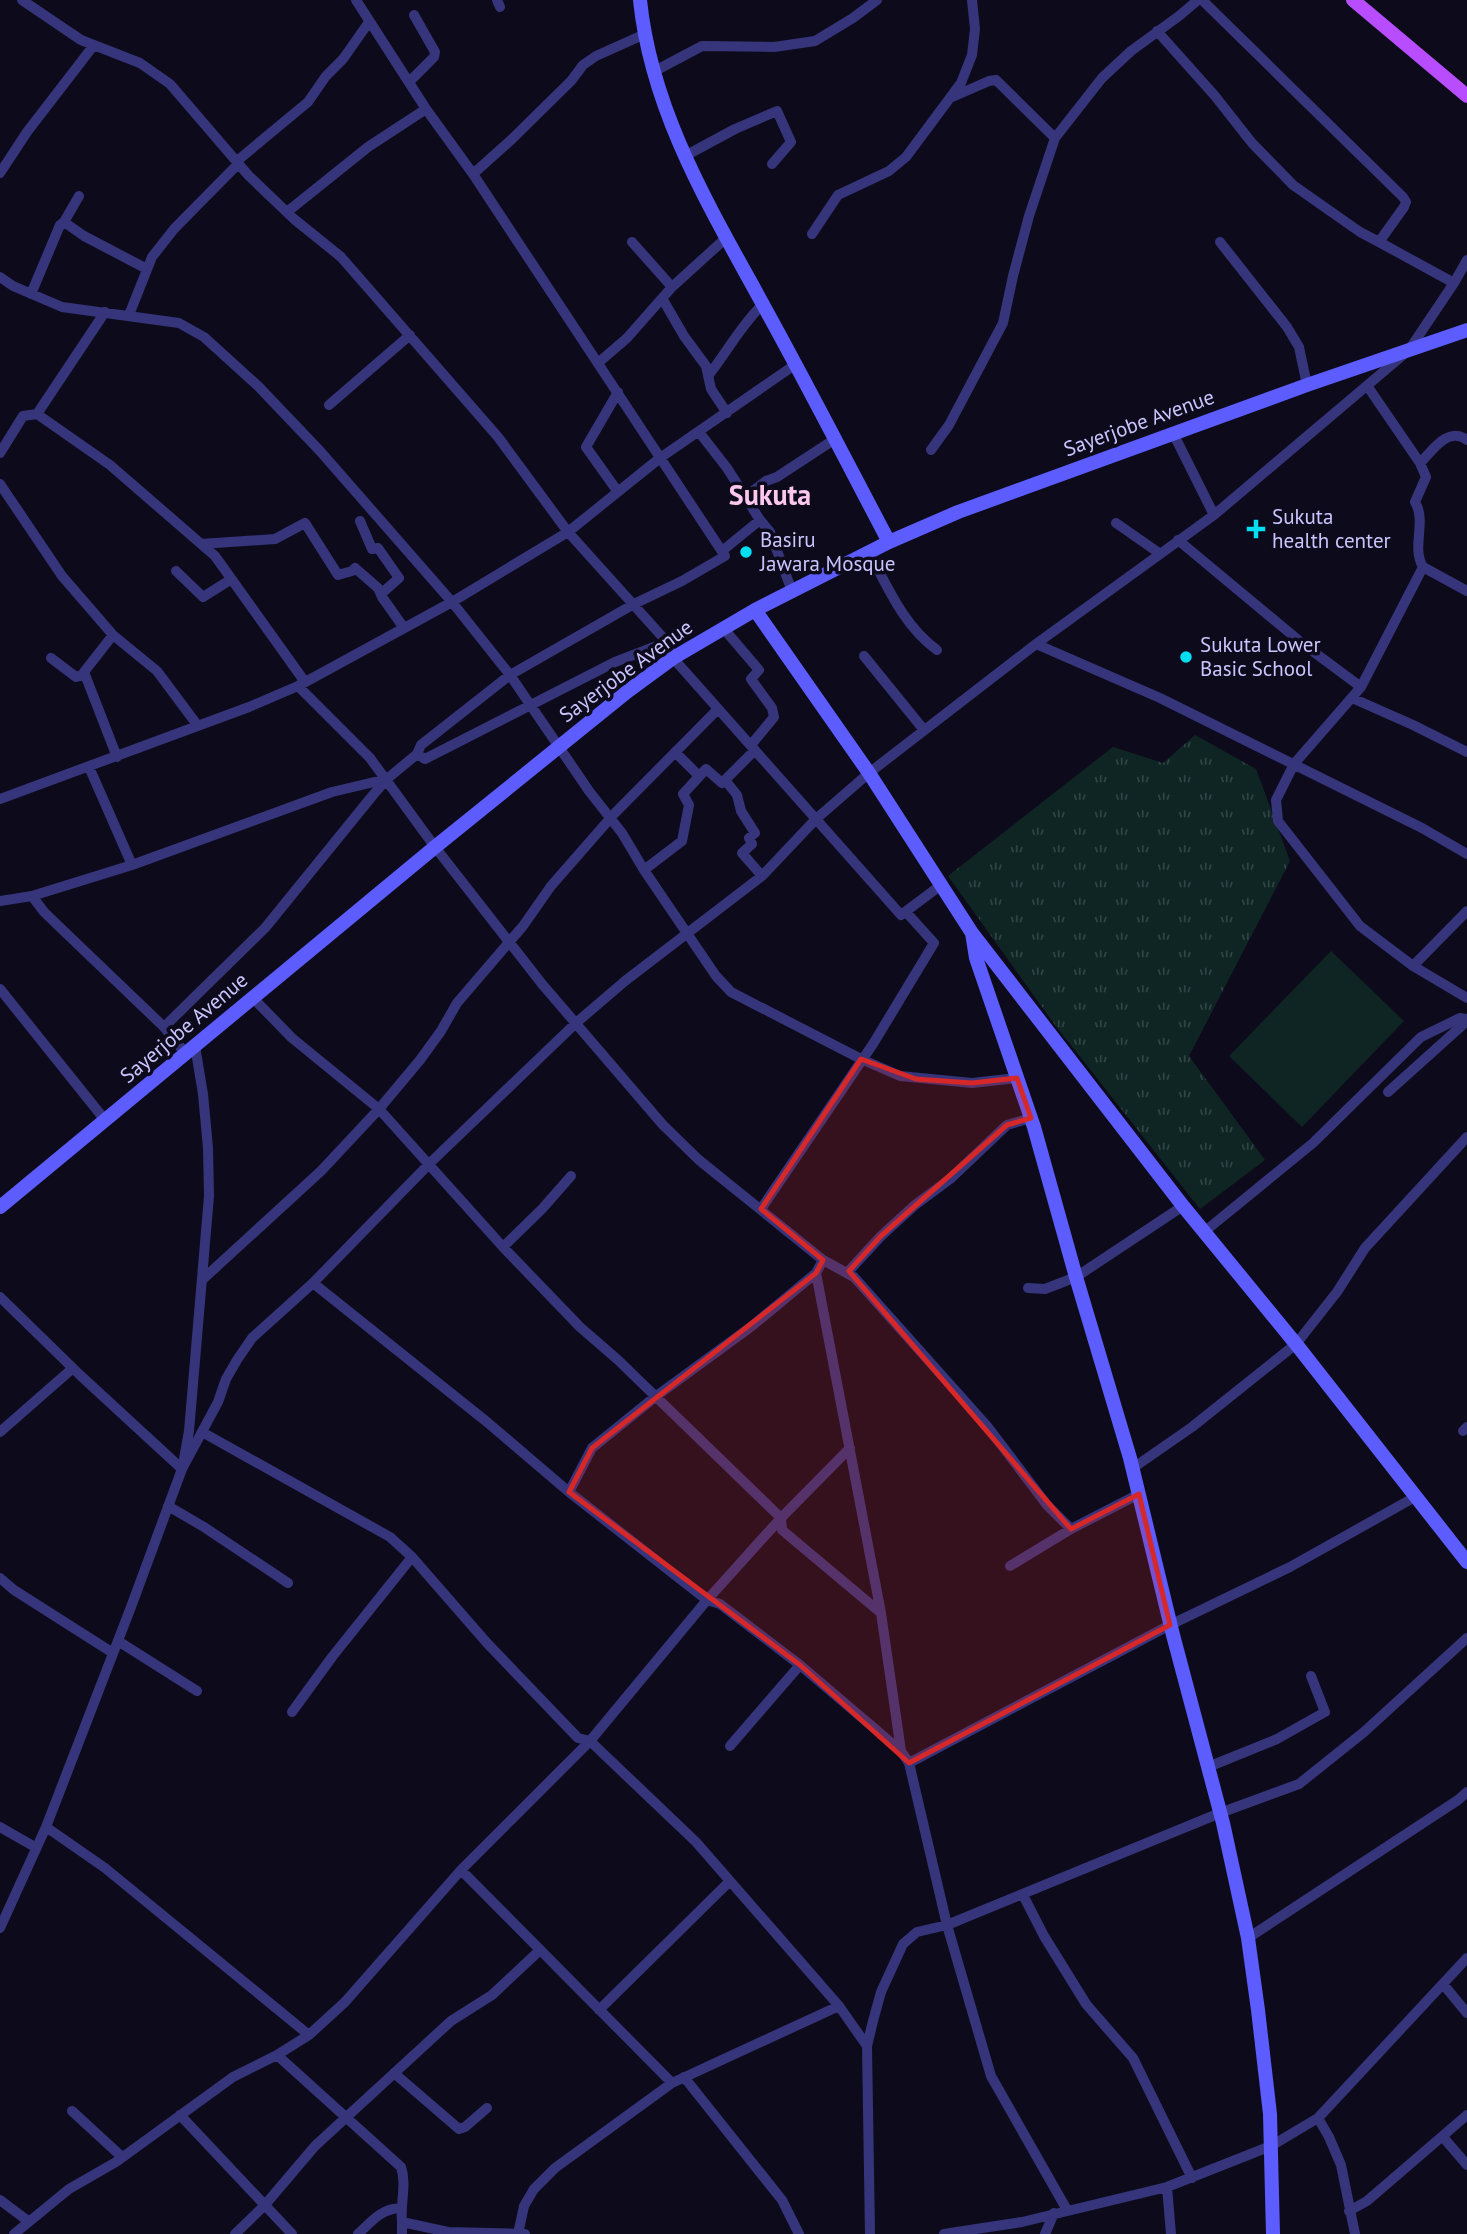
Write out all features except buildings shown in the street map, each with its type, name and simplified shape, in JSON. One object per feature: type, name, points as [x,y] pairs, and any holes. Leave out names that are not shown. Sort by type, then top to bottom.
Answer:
[{"type":"main road","points":[[1353,0],[1467,96]]},
{"type":"street","points":[[22,0],[81,40],[140,63],[170,84],[238,162],[287,212],[341,257],[498,437],[568,532],[667,642],[673,658],[901,915],[941,885]]},
{"type":"street","points":[[164,1027],[265,928],[387,779],[416,754],[421,746],[510,675],[725,556],[356,0]]},
{"type":"street","points":[[640,0],[653,72],[674,134],[726,238],[796,364],[889,542]]},
{"type":"street","points":[[653,72],[702,46],[774,47],[815,41],[877,0]]},
{"type":"street","points":[[812,234],[838,195],[889,171],[906,157],[961,83],[972,55],[975,29],[972,0]]},
{"type":"street","points":[[931,450],[949,425],[1003,323],[1029,216],[1055,138],[1102,78],[1157,31],[1200,0],[1403,197],[1406,202],[1404,207],[1379,242]]},
{"type":"street","points":[[408,82],[434,57],[435,52],[414,15]]},
{"type":"street","points":[[129,315],[152,257],[174,229],[238,162],[308,102],[369,22]]},
{"type":"street","points":[[1157,31],[1215,96],[1252,143],[1293,186],[1360,232],[1454,283]]},
{"type":"street","points":[[473,174],[571,81],[583,65],[596,56],[645,34]]},
{"type":"street","points":[[0,173],[27,132],[94,46]]},
{"type":"street","points":[[950,99],[989,80],[996,80],[1055,138]]},
{"type":"street","points":[[287,212],[369,147],[426,109]]},
{"type":"street","points":[[685,156],[735,129],[777,111],[791,142],[772,164]]},
{"type":"street","points":[[31,294],[60,225],[79,196]]},
{"type":"street","points":[[64,222],[84,236],[147,269]]},
{"type":"street","points":[[598,363],[627,338],[672,287],[726,238]]},
{"type":"street","points":[[632,242],[672,287]]},
{"type":"street","points":[[1220,242],[1287,327],[1298,347],[1307,385]]},
{"type":"street","points":[[0,1928],[46,1827],[182,1469],[218,1402],[236,1360],[252,1338],[313,1283],[429,1163],[576,1023],[686,932],[762,876],[816,820],[869,773],[1037,644],[1214,515],[1368,387],[1409,350],[1467,260]]},
{"type":"street","points":[[0,277],[13,286],[62,307],[179,323],[219,348],[320,451],[452,602],[532,705],[558,747],[622,833],[716,976],[731,992],[861,1059],[900,1076],[972,1083],[1017,1078]]},
{"type":"street","points":[[662,298],[706,366],[711,389],[727,413]]},
{"type":"street","points":[[708,376],[727,353],[748,318],[763,303]]},
{"type":"street","points":[[37,414],[105,312]]},
{"type":"street","name":"Sayerjobe Avenue","points":[[0,1207],[435,847],[628,691],[673,658],[755,610],[889,542],[1007,492],[1467,330]]},
{"type":"street","points":[[329,405],[410,335]]},
{"type":"street","points":[[0,799],[249,707],[301,684],[452,602],[568,532],[660,458],[796,364]]},
{"type":"street","points":[[1368,387],[1420,463],[1426,477],[1415,502],[1420,511],[1418,554],[1423,568],[1467,591]]},
{"type":"street","points":[[618,392],[586,447],[618,492]]},
{"type":"street","points":[[0,453],[23,416],[37,414],[110,464],[215,556],[301,684],[370,758],[435,847],[510,941],[663,1125],[699,1160],[823,1260],[854,1277],[987,1426],[1047,1505],[1071,1529]]},
{"type":"street","points":[[699,432],[771,532],[792,592]]},
{"type":"street","points":[[1173,433],[1214,515]]},
{"type":"street","points":[[1420,463],[1445,438],[1460,435],[1467,440]]},
{"type":"street","points":[[745,497],[835,439]]},
{"type":"street","points":[[0,484],[62,576],[113,635],[157,671],[198,726]]},
{"type":"street","points":[[722,551],[760,520]]},
{"type":"street","points":[[360,521],[372,549],[378,548],[399,578],[381,594]]},
{"type":"street","points":[[201,544],[275,539],[305,523],[338,575],[355,568],[378,588],[404,628]]},
{"type":"street","points":[[1116,523],[1159,553]]},
{"type":"street","points":[[1178,540],[1303,644],[1361,687]]},
{"type":"street","points":[[869,552],[904,616],[923,640],[937,650]]},
{"type":"street","points":[[1423,568],[1361,687],[1294,764],[1276,800],[1278,821],[1360,926],[1413,966],[1467,998]]},
{"type":"street","points":[[176,571],[204,597],[230,580]]},
{"type":"street","points":[[755,610],[869,773],[972,933],[1183,1206],[1296,1344],[1467,1562]]},
{"type":"street","points":[[644,870],[682,841],[689,806],[683,793],[706,769],[722,783],[753,748],[774,717],[772,708],[751,679],[759,670],[724,629]]},
{"type":"street","points":[[113,635],[84,672],[117,757]]},
{"type":"street","points":[[416,754],[425,759],[615,662],[667,642]]},
{"type":"street","points":[[1037,644],[1160,698],[1422,828],[1467,854]]},
{"type":"street","points":[[864,656],[924,730]]},
{"type":"street","points":[[51,658],[76,677],[85,674]]},
{"type":"street","points":[[1352,698],[1413,724],[1467,752]]},
{"type":"street","points":[[202,1280],[321,1171],[379,1109],[420,1060],[457,1003],[510,941],[551,886],[611,818],[718,709]]},
{"type":"street","points":[[675,752],[699,776]]},
{"type":"street","points":[[89,767],[132,865]]},
{"type":"street","points":[[0,901],[32,896],[132,865],[332,792],[387,779]]},
{"type":"street","points":[[725,780],[737,796],[741,811],[755,833],[749,838],[752,844],[742,853],[762,876]]},
{"type":"street","points":[[32,896],[44,912],[190,1050],[203,1094],[209,1196],[189,1430],[182,1469]]},
{"type":"street","points":[[1413,966],[1467,911]]},
{"type":"street","points":[[761,1209],[873,1044],[934,943],[906,912]]},
{"type":"street","points":[[972,933],[976,958],[1031,1118],[1133,1468],[1170,1625],[1220,1813],[1248,1938],[1270,2114],[1273,2234]]},
{"type":"street","points":[[0,989],[105,1120]]},
{"type":"street","points":[[253,998],[292,1038],[379,1109],[503,1247],[580,1327],[618,1360],[781,1518],[782,1530],[881,1613]]},
{"type":"street","points":[[1205,1232],[1313,1143],[1421,1037],[1460,1017],[1467,1020],[1388,1092]]},
{"type":"street","points":[[847,1273],[881,1236],[915,1205],[950,1179],[1007,1125],[1031,1118]]},
{"type":"street","points":[[1133,1468],[1192,1427],[1296,1344],[1337,1292],[1364,1248],[1467,1137]]},
{"type":"street","points":[[503,1247],[571,1176]]},
{"type":"street","points":[[1028,1289],[1045,1289],[1076,1277],[1183,1206]]},
{"type":"street","points":[[569,1492],[592,1448],[654,1397],[752,1326],[816,1273],[823,1260]]},
{"type":"street","points":[[816,1273],[881,1613],[901,1751]]},
{"type":"street","points":[[313,1283],[488,1422],[569,1492],[707,1600],[720,1604],[800,1665],[901,1751],[909,1763],[947,1925],[991,2076],[1067,2210]]},
{"type":"street","points":[[0,1297],[182,1469]]},
{"type":"street","points":[[0,1432],[73,1368]]},
{"type":"street","points":[[202,1432],[390,1538],[412,1557],[487,1643],[578,1738],[590,1741],[696,1842],[839,2006],[867,2046]]},
{"type":"street","points":[[14,2234],[69,2189],[122,2157],[233,2077],[309,2035],[345,2002],[461,1870],[590,1741],[707,1600],[781,1518],[850,1448]]},
{"type":"street","points":[[1010,1566],[1071,1529],[1139,1494]]},
{"type":"street","points":[[909,1763],[1170,1625],[1290,1567],[1415,1497]]},
{"type":"street","points":[[168,1506],[288,1583]]},
{"type":"street","points":[[292,1713],[332,1657],[412,1557]]},
{"type":"street","points":[[0,1578],[113,1653]]},
{"type":"street","points":[[870,2234],[867,2046],[881,1992],[903,1944],[918,1932],[947,1925],[1220,1813],[1299,1784],[1364,1732],[1467,1638]]},
{"type":"street","points":[[118,1640],[197,1690]]},
{"type":"street","points":[[730,1746],[800,1665]]},
{"type":"street","points":[[1208,1767],[1277,1739],[1325,1712],[1311,1675]]},
{"type":"street","points":[[1248,1938],[1467,1792]]},
{"type":"street","points":[[0,1827],[35,1847]]},
{"type":"street","points":[[46,1827],[105,1868],[309,2035]]},
{"type":"street","points":[[461,1870],[672,2083]]},
{"type":"street","points":[[599,2010],[730,1881]]},
{"type":"street","points":[[1023,1895],[1044,1936],[1086,2004],[1111,2029],[1133,2058],[1192,2178]]},
{"type":"street","points":[[235,2234],[264,2206],[315,2146],[451,2021],[492,1995],[540,1950]]},
{"type":"street","points":[[944,2234],[1022,2222],[1167,2187],[1271,2146],[1318,2118],[1467,1958]]},
{"type":"street","points":[[1443,1984],[1467,2013]]},
{"type":"street","points":[[518,2234],[524,2206],[534,2189],[548,2175],[672,2083],[839,2006]]},
{"type":"street","points":[[277,2055],[401,2167],[404,2175],[400,2208],[402,2234]]},
{"type":"street","points":[[394,2073],[459,2129],[487,2108]]},
{"type":"street","points":[[684,2077],[782,2200],[799,2234]]},
{"type":"street","points":[[72,2111],[122,2157]]},
{"type":"street","points":[[180,2115],[292,2234]]},
{"type":"street","points":[[1349,2211],[1367,2201],[1467,2115]]},
{"type":"street","points":[[1318,2118],[1341,2165],[1355,2234]]},
{"type":"street","points":[[1443,2137],[1467,2165]]},
{"type":"street","points":[[1167,2187],[1171,2234]]},
{"type":"street","points":[[0,2200],[28,2221]]},
{"type":"street","points":[[358,2234],[381,2212],[388,2208],[400,2208]]},
{"type":"street","points":[[1045,2234],[1054,2213]]},
{"type":"street","points":[[402,2222],[448,2232],[525,2234]]},
{"type":"highlighted area","points":[[861,1059],[916,1079],[972,1083],[1017,1078],[1031,1118],[1007,1125],[881,1236],[849,1271],[1071,1529],[1139,1494],[1170,1625],[909,1763],[800,1665],[569,1492],[592,1448],[816,1273],[823,1260],[761,1209]]},
{"type":"green space","points":[[1195,735],[1256,769],[1290,861],[1189,1056],[1265,1160],[1200,1209],[1055,1025],[948,876],[1113,747],[1163,763]]},
{"type":"green space","points":[[1331,951],[1404,1021],[1302,1127],[1229,1056]]},
{"type":"place","name":"Sukuta health center","points":[[1256,529]]},
{"type":"place","name":"Basiru Jawara Mosque","points":[[746,552]]},
{"type":"place","name":"Sukuta Lower Basic School","points":[[1186,657]]},
{"type":"district","name":"Sukuta","points":[[770,495]]}]
